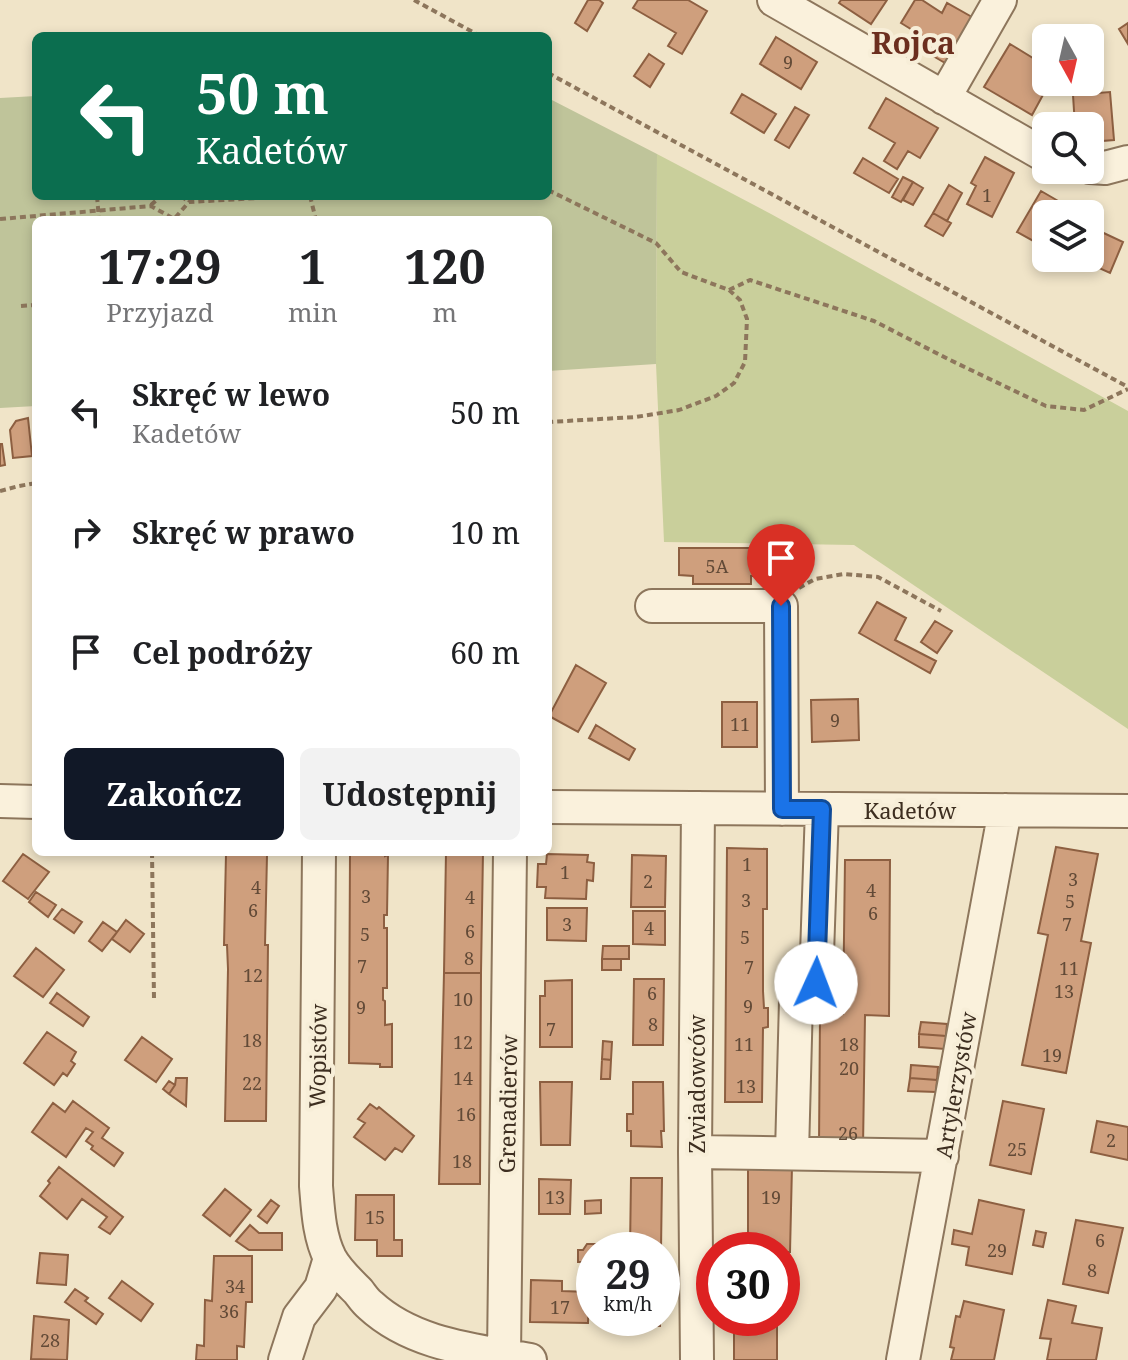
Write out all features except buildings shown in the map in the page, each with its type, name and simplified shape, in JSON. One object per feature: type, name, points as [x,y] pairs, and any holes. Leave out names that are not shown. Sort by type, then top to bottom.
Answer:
[{"type":"street","points":[[774,0],[1032,148]]},
{"type":"street","points":[[944,98],[1000,0]]},
{"type":"street","points":[[1104,168],[1128,162]]},
{"type":"street","points":[[652,606],[781,606],[782,809]]},
{"type":"street","points":[[0,801],[32,802]]},
{"type":"street","name":"Kadetów","points":[[552,807],[1128,811]]},
{"type":"street","name":"Zwiadowców","points":[[697,1360],[698,808]]},
{"type":"street","points":[[792,1153],[822,809]]},
{"type":"street","name":"Artylerzystów","points":[[903,1360],[1005,810]]},
{"type":"street","name":"Wopistów","points":[[319,856],[316,1186],[321,1231],[330,1258],[369,1305],[394,1323],[415,1334],[454,1346],[517,1358]]},
{"type":"street","name":"Grenadierów","points":[[510,856],[517,1358]]},
{"type":"street","points":[[695,1152],[942,1156]]},
{"type":"street","points":[[285,1360],[299,1317],[321,1288],[330,1258]]},
{"type":"path","points":[[414,0],[473,32]]},
{"type":"path","points":[[552,75],[1128,388]]},
{"type":"path","points":[[552,192],[656,243],[681,272],[729,290],[740,300],[747,319],[745,362],[734,383],[716,396],[679,410],[636,417],[552,422]]},
{"type":"path","points":[[97,200],[99,216]]},
{"type":"path","points":[[151,206],[157,200]]},
{"type":"path","points":[[186,200],[224,200]]},
{"type":"path","points":[[177,216],[189,202]]},
{"type":"path","points":[[33,216],[151,206],[167,216]]},
{"type":"path","points":[[0,219],[32,216]]},
{"type":"path","points":[[729,290],[750,280],[874,321],[1046,406],[1084,410],[1128,388]]},
{"type":"path","points":[[21,306],[32,305]]},
{"type":"path","points":[[0,491],[32,484]]},
{"type":"path","points":[[781,606],[793,591],[815,579],[844,574],[878,577],[941,611]]},
{"type":"path","points":[[152,856],[154,999]]},
{"type":"green space","points":[[32,96],[32,200],[552,200],[552,100],[657,154],[656,364],[552,371],[552,216],[32,216],[32,406],[0,408],[0,98]]},
{"type":"green space","points":[[657,154],[1128,411],[1128,729],[854,545],[664,542],[656,364]]},
{"type":"district","name":"Rojca","points":[[913,42]]},
{"type":"route","points":[[781,606],[782,809],[822,809],[816,983]]}]
